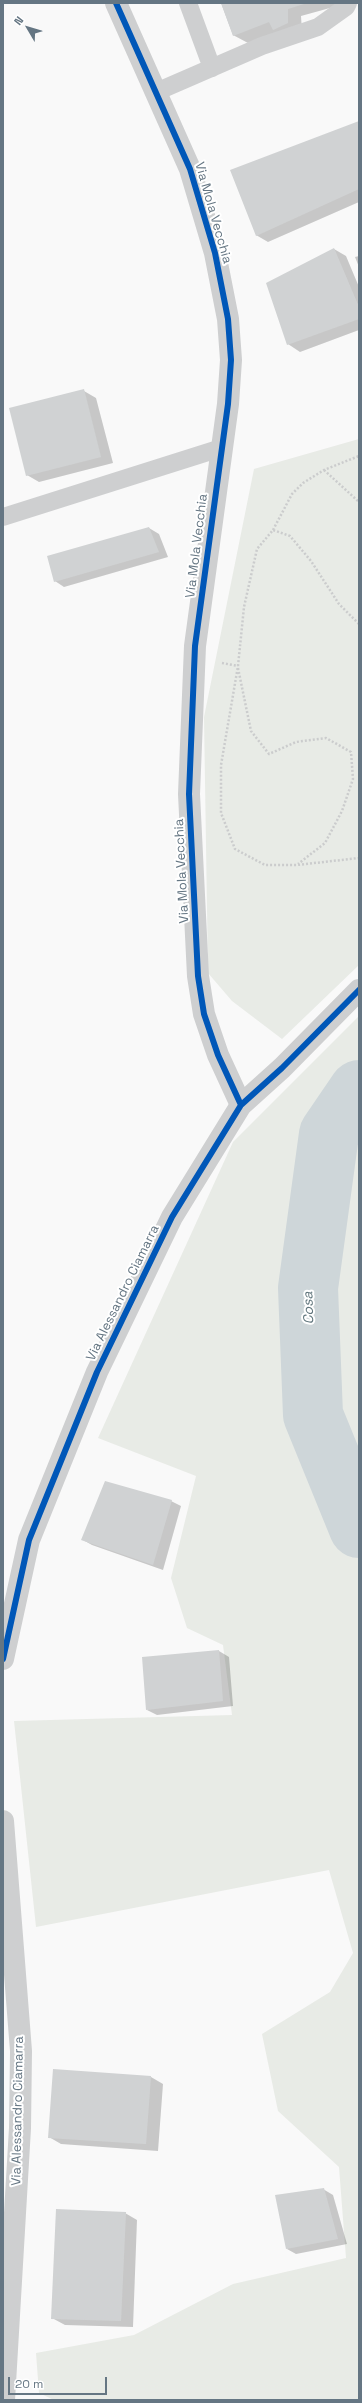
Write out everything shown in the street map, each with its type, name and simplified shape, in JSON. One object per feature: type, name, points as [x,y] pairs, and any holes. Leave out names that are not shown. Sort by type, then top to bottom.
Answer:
[{"type":"street","name":"Via Mola Vecchia","points":[[116,3],[190,169],[215,254],[228,319],[232,360],[195,646],[189,794],[198,976],[204,1014],[218,1055],[241,1105]]},
{"type":"street","name":"Via Alessandro Ciamarra","points":[[3,1659],[29,1540],[97,1372],[172,1217],[241,1105],[282,1068],[359,990]]},
{"type":"street","name":"Via Alessandro Ciamarra","points":[[3,1822],[22,2051],[20,2128],[4,2400]]},
{"type":"lane","points":[[188,3],[212,68]]},
{"type":"lane","points":[[156,92],[262,46],[318,27],[346,7],[348,3]]},
{"type":"lane","points":[[3,517],[221,448]]},
{"type":"path","points":[[359,456],[324,470],[303,483],[292,494],[273,530],[257,549],[244,607],[238,666],[221,765],[221,813],[235,849],[265,865],[297,865],[359,858]]},
{"type":"path","points":[[324,470],[359,502]]},
{"type":"path","points":[[273,530],[290,536],[311,560],[339,604],[359,624]]},
{"type":"path","points":[[238,666],[251,731],[269,754],[296,742],[326,738],[351,752],[353,779],[342,811],[325,843],[297,865]]},
{"type":"shaded area","points":[[359,439],[359,965],[282,1039],[232,1001],[208,973],[204,717],[254,469]]},
{"type":"shaded area","points":[[359,1016],[359,2400],[54,2400],[39,2393],[36,2353],[134,2335],[233,2284],[346,2258],[339,2167],[278,2111],[262,2034],[330,1992],[353,1953],[329,1870],[36,1927],[14,1721],[232,1715],[223,1645],[187,1628],[171,1578],[196,1476],[98,1438],[233,1142]]},
{"type":"building","points":[[221,3],[307,3],[288,9],[288,23],[273,30],[269,22],[233,36]]},
{"type":"building","points":[[359,121],[359,189],[256,236],[230,170]]},
{"type":"building","points":[[334,248],[359,307],[359,319],[287,345],[266,283]]},
{"type":"building","points":[[84,389],[101,457],[26,476],[9,408]]},
{"type":"building","points":[[149,527],[159,552],[54,582],[47,556]]},
{"type":"building","points":[[105,1481],[172,1500],[153,1565],[81,1540]]},
{"type":"building","points":[[219,1650],[223,1701],[146,1710],[142,1657]]},
{"type":"building","points":[[53,2069],[151,2076],[146,2144],[48,2138]]},
{"type":"building","points":[[324,2188],[338,2239],[286,2249],[275,2195]]},
{"type":"building","points":[[56,2209],[126,2212],[121,2321],[51,2319]]},
{"type":"waterway","name":"Cosa","points":[[359,1090],[329,1134],[308,1288],[313,1415],[359,1528]]},
{"type":"cycle path","points":[[116,3],[190,169],[215,253],[228,319],[231,360],[228,404],[195,646],[189,794],[198,976],[204,1014],[218,1055],[241,1105]]},
{"type":"cycle path","points":[[3,1659],[29,1540],[97,1372],[172,1217],[241,1105],[282,1068],[359,990]]}]
